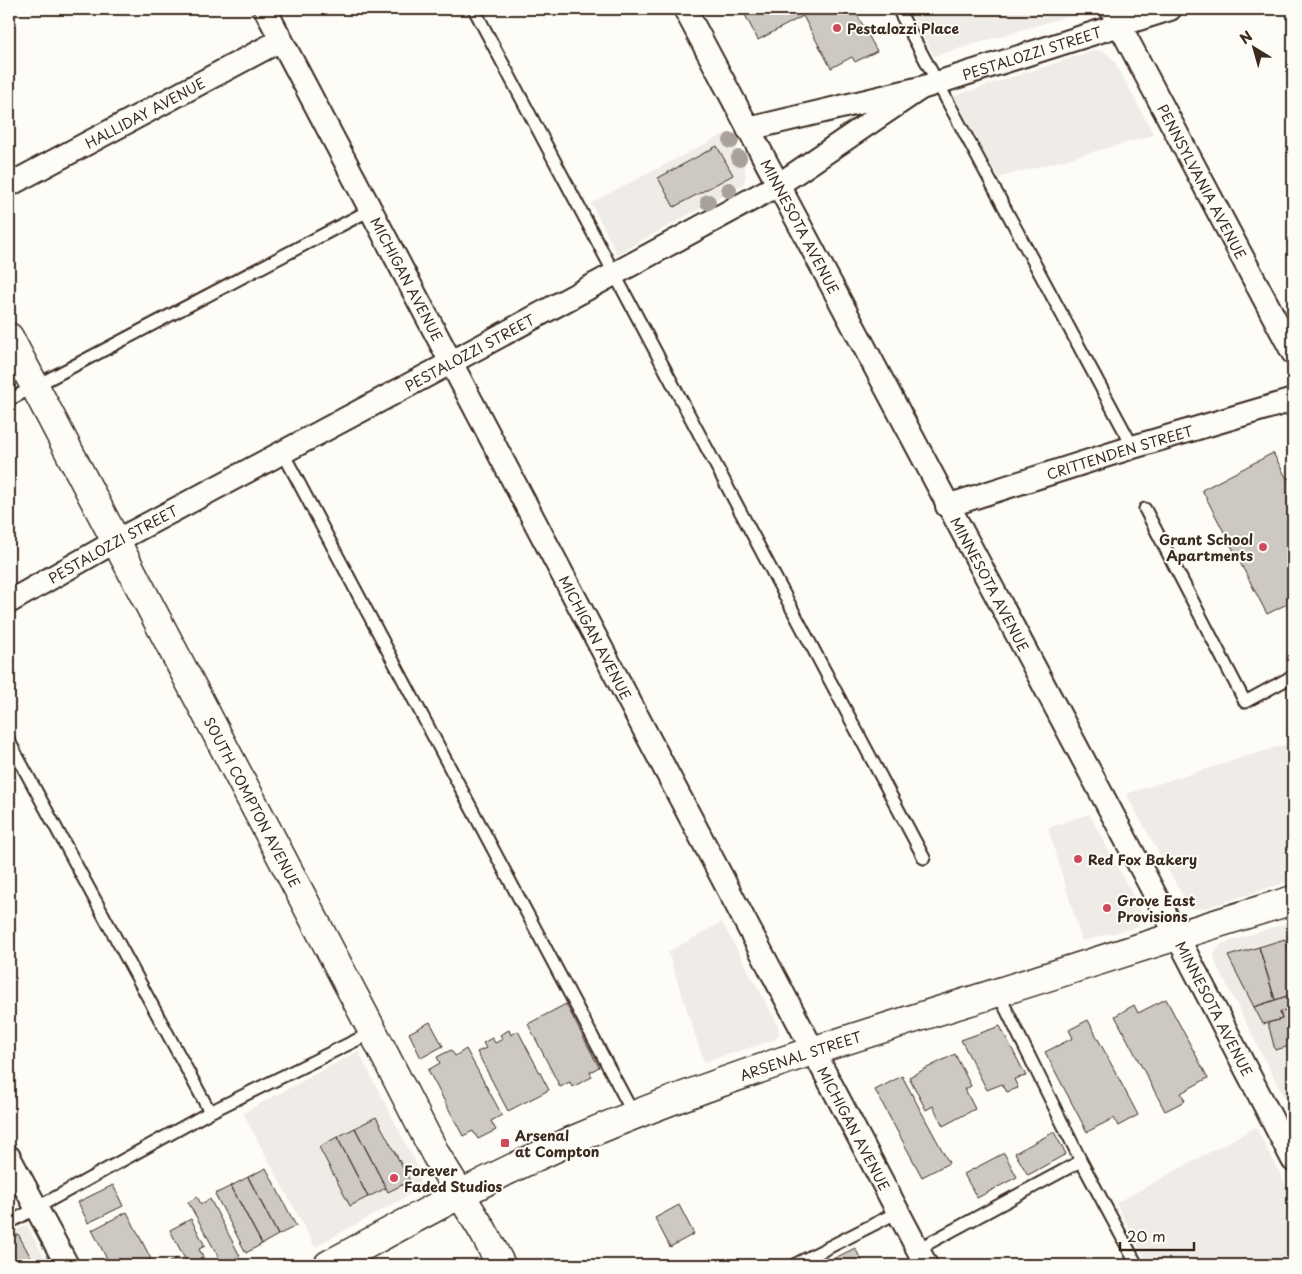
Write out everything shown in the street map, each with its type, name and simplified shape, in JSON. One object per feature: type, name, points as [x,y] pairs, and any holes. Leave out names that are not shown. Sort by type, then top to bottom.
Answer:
[{"type":"main road","name":"SOUTH COMPTON AVENUE","points":[[9,337],[374,1032],[436,1155],[484,1231],[501,1265]]},
{"type":"main road","name":"ARSENAL STREET","points":[[328,1265],[460,1194],[570,1142],[634,1115],[813,1049],[1293,900]]},
{"type":"street","name":"MICHIGAN AVENUE","points":[[265,9],[922,1257]]},
{"type":"street","name":"MINNESOTA AVENUE","points":[[685,9],[947,506],[1177,936],[1293,1160]]},
{"type":"street","name":"PESTALOZZI STREET","points":[[748,129],[929,85],[1116,17],[1170,9]]},
{"type":"street","name":"PENNSYLVANIA AVENUE","points":[[1116,17],[1293,353]]},
{"type":"street","name":"HALLIDAY AVENUE","points":[[9,185],[281,40]]},
{"type":"street","name":"PESTALOZZI STREET","points":[[9,602],[116,541],[778,185],[929,85]]},
{"type":"street","name":"CRITTENDEN STREET","points":[[947,506],[1133,447],[1293,400]]},
{"type":"street","points":[[9,1157],[67,1265]]},
{"type":"lane","points":[[474,9],[924,858]]},
{"type":"lane","points":[[898,9],[929,85],[1133,447]]},
{"type":"lane","points":[[9,400],[370,210]]},
{"type":"lane","points":[[282,451],[634,1115]]},
{"type":"lane","points":[[1144,510],[1245,702],[1293,676]]},
{"type":"lane","points":[[9,741],[210,1112]]},
{"type":"lane","points":[[998,993],[1081,1161],[1137,1265]]},
{"type":"lane","points":[[9,1223],[210,1112],[374,1032]]},
{"type":"lane","points":[[922,1257],[1081,1161]]},
{"type":"lane","points":[[794,1265],[898,1212]]},
{"type":"shaded area","points":[[920,9],[1080,9],[1075,14],[934,56],[911,13]]},
{"type":"shaded area","points":[[1095,50],[1105,52],[1113,59],[1154,135],[998,178],[954,96]]},
{"type":"shaded area","points":[[728,132],[744,162],[746,176],[743,185],[617,254],[591,203]]},
{"type":"shaded area","points":[[1293,742],[1293,880],[1206,908],[1194,909],[1185,900],[1126,794]]},
{"type":"shaded area","points":[[1089,814],[1141,911],[1142,918],[1137,927],[1082,941],[1048,828]]},
{"type":"shaded area","points":[[1293,921],[1293,1115],[1216,964],[1214,954],[1221,944]]},
{"type":"shaded area","points":[[722,922],[778,1025],[779,1034],[774,1040],[704,1062],[668,952]]},
{"type":"shaded area","points":[[358,1051],[421,1173],[419,1185],[409,1195],[315,1247],[243,1113]]},
{"type":"shaded area","points":[[1256,1127],[1293,1199],[1293,1265],[1148,1265],[1116,1203]]},
{"type":"shaded area","points":[[27,1225],[48,1265],[9,1265],[9,1234]]},
{"type":"building","name":"Pestalozzi Place","points":[[742,9],[854,9],[877,51],[855,62],[852,57],[831,68],[803,16],[758,40]]},
{"type":"building","points":[[717,146],[733,175],[674,207],[658,178]]},
{"type":"building","name":"Grant School Apartments","points":[[1273,453],[1287,479],[1293,476],[1293,616],[1287,604],[1267,614],[1202,490]]},
{"type":"building","points":[[1285,939],[1293,965],[1293,994],[1275,1000],[1259,947]]},
{"type":"building","points":[[1259,947],[1275,1000],[1254,1007],[1228,956]]},
{"type":"building","points":[[1293,994],[1293,1008],[1280,1012],[1282,1019],[1263,1024],[1254,1007]]},
{"type":"building","points":[[1166,999],[1208,1078],[1181,1093],[1185,1101],[1165,1111],[1115,1016],[1134,1005],[1138,1013]]},
{"type":"building","points":[[566,1004],[599,1067],[590,1072],[592,1077],[572,1087],[570,1082],[560,1087],[528,1024]]},
{"type":"building","points":[[1293,1008],[1293,1045],[1275,1050],[1268,1023],[1282,1019],[1280,1012]]},
{"type":"building","points":[[1088,1020],[1138,1115],[1118,1126],[1114,1118],[1087,1132],[1045,1052],[1073,1038],[1069,1030]]},
{"type":"building","points":[[430,1022],[443,1046],[421,1058],[409,1033]]},
{"type":"building","points":[[1000,1026],[1026,1076],[1014,1079],[1018,1088],[1007,1092],[1002,1084],[987,1090],[961,1040]]},
{"type":"building","points":[[509,1030],[511,1035],[518,1031],[549,1090],[508,1111],[477,1052],[486,1048],[483,1043],[492,1038],[495,1043],[503,1039],[500,1035]]},
{"type":"building","points":[[466,1049],[502,1115],[491,1121],[496,1130],[478,1139],[473,1131],[463,1136],[428,1070],[440,1063],[437,1057],[451,1050],[455,1056]]},
{"type":"building","points":[[955,1054],[971,1086],[965,1089],[975,1109],[943,1126],[933,1106],[926,1110],[909,1077]]},
{"type":"building","points":[[902,1076],[949,1163],[922,1177],[875,1090]]},
{"type":"building","points":[[376,1117],[410,1181],[388,1192],[355,1128]]},
{"type":"building","points":[[355,1128],[386,1188],[368,1197],[337,1137]]},
{"type":"building","points":[[1054,1132],[1066,1154],[1028,1175],[1015,1153]]},
{"type":"building","points":[[337,1137],[368,1197],[350,1206],[319,1147]]},
{"type":"building","points":[[1004,1153],[1017,1177],[977,1198],[964,1174]]},
{"type":"building","points":[[266,1168],[296,1226],[278,1235],[248,1177]]},
{"type":"building","points":[[248,1177],[278,1235],[262,1244],[231,1186]]},
{"type":"building","points":[[113,1185],[123,1206],[88,1223],[78,1202]]},
{"type":"building","points":[[231,1186],[262,1244],[246,1253],[215,1194]]},
{"type":"building","points":[[197,1197],[201,1204],[210,1199],[240,1256],[223,1265],[188,1202]]},
{"type":"building","points":[[679,1205],[694,1234],[670,1247],[655,1218]]},
{"type":"building","points":[[127,1212],[151,1259],[144,1262],[145,1265],[110,1265],[92,1230]]},
{"type":"building","points":[[191,1219],[205,1246],[199,1249],[207,1265],[188,1265],[170,1230]]},
{"type":"building","points":[[18,1234],[35,1265],[9,1265],[9,1239]]},
{"type":"building","points":[[855,1248],[864,1265],[821,1265]]},
{"type":"building","points":[[177,1258],[181,1265],[164,1265]]},
{"type":"place","name":"Pestalozzi Place","points":[[837,28]]},
{"type":"place","name":"Grant School Apartments","points":[[1263,547]]},
{"type":"place","name":"Red Fox Bakery","points":[[1078,859]]},
{"type":"place","name":"Grove East Provisions","points":[[1107,908]]},
{"type":"place","name":"Arsenal at Compton","points":[[505,1143]]},
{"type":"place","name":"Forever Faded Studios","points":[[394,1178]]}]
